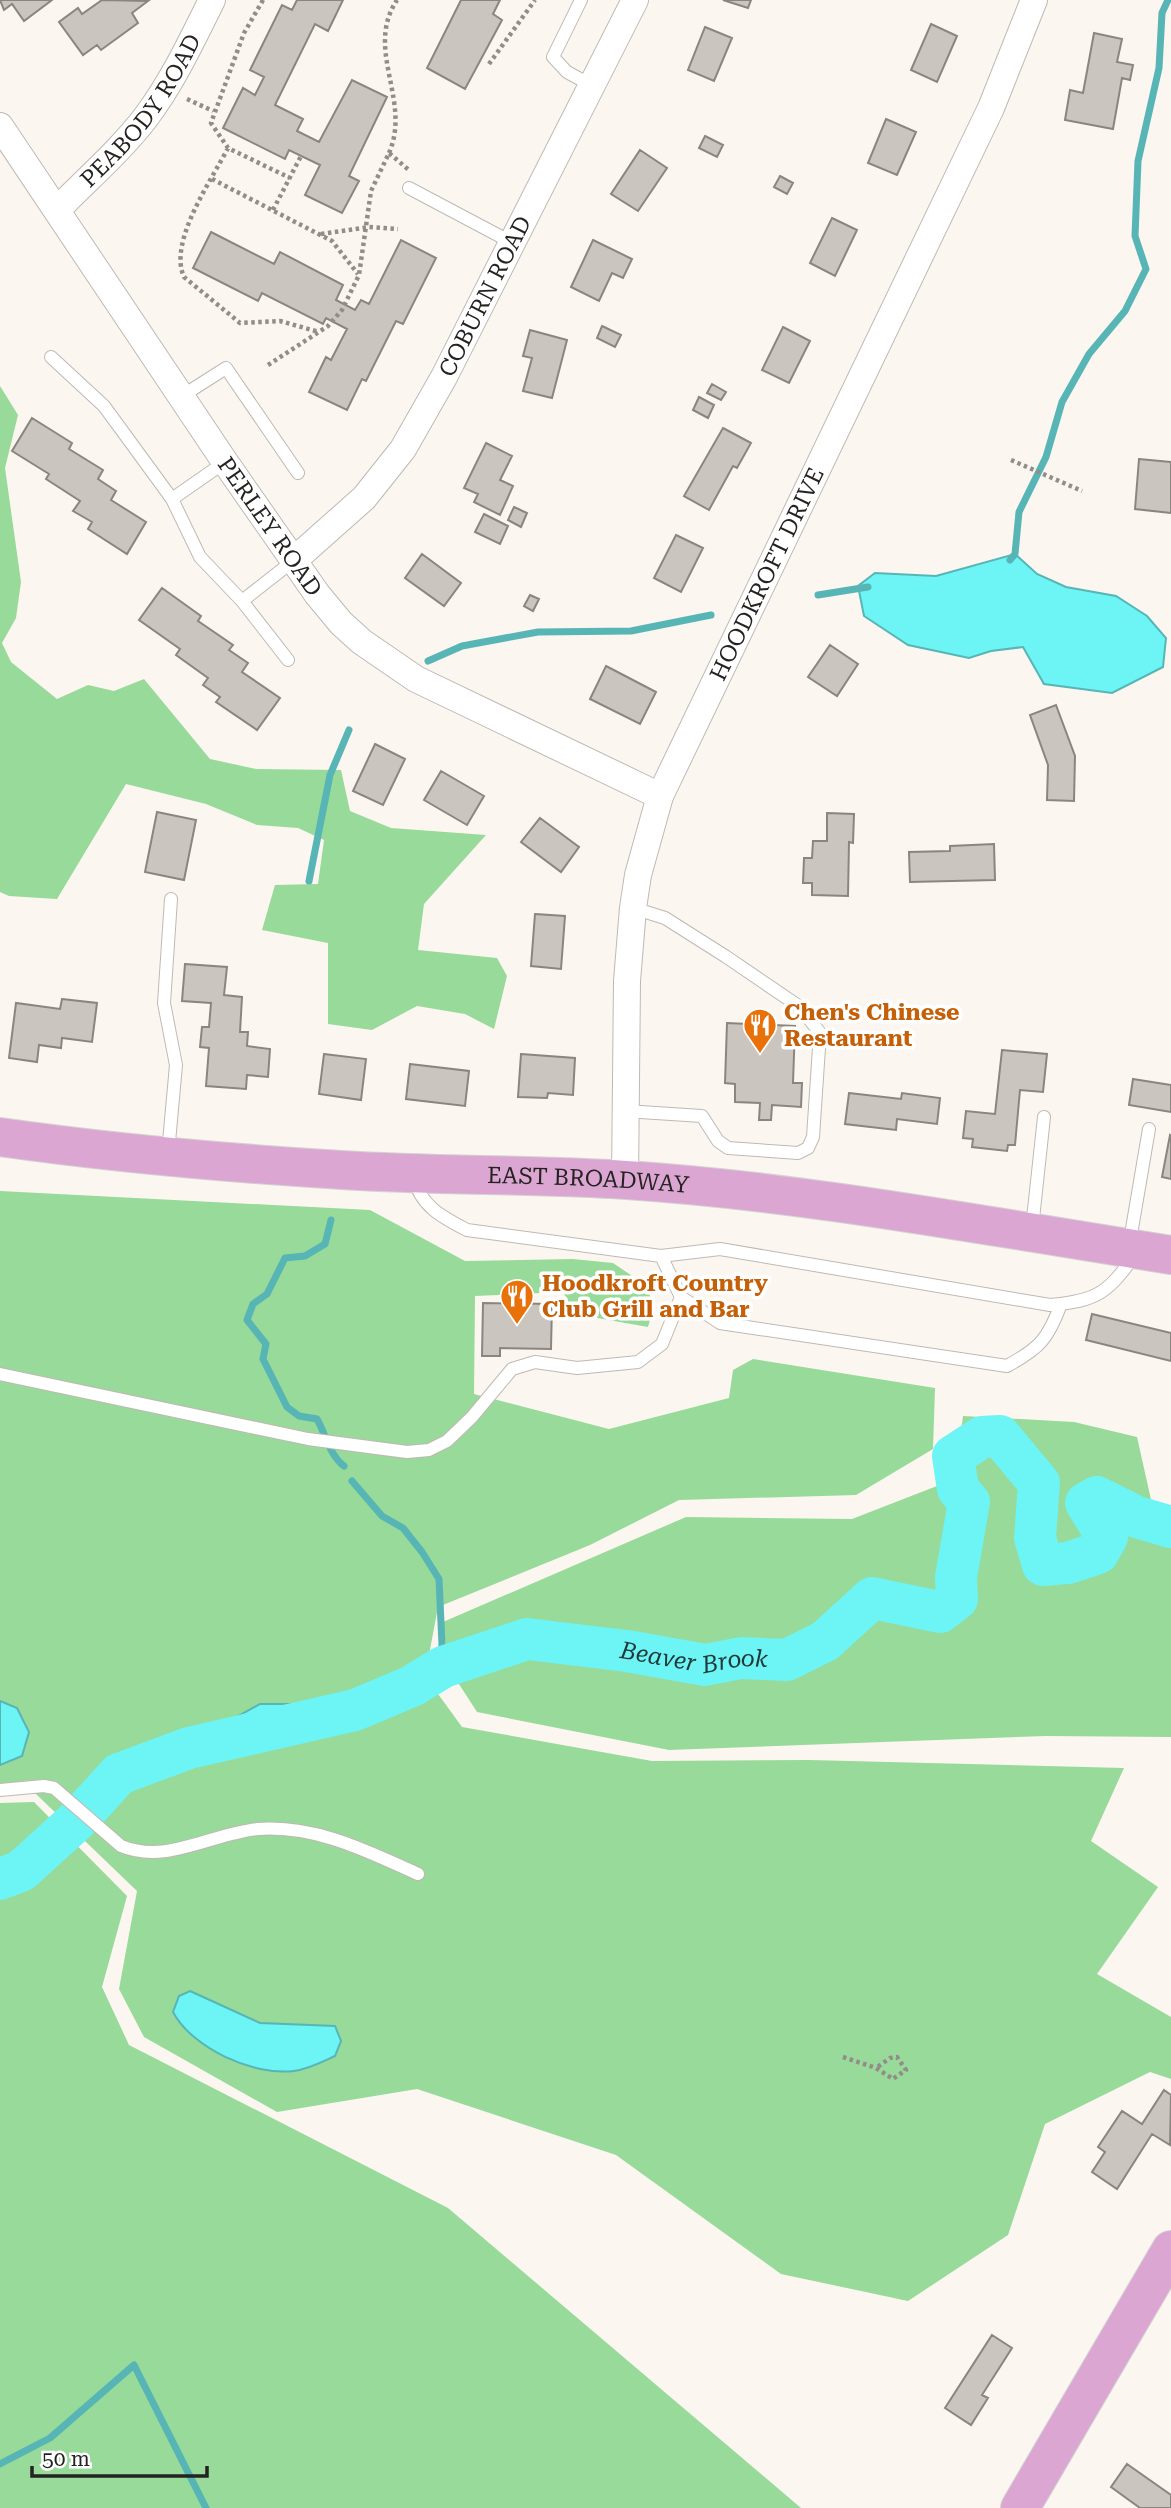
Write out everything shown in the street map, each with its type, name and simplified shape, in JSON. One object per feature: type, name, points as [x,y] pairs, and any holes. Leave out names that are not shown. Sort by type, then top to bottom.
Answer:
[{"type":"main road","name":"EAST BROADWAY","points":[[0,1137],[167,1157],[413,1173],[625,1180],[809,1198],[1146,1252]]},
{"type":"main road","points":[[1020,2508],[1171,2250]]},
{"type":"street","name":"PEABODY ROAD","points":[[57,210],[148,115],[212,0]]},
{"type":"street","name":"COBURN ROAD","points":[[293,561],[364,498],[403,449],[444,377],[635,0]]},
{"type":"street","name":"HOODKROFT DRIVE","points":[[625,1180],[627,981],[638,875],[660,796],[991,108],[1034,0]]},
{"type":"street","name":"PERLEY ROAD","points":[[0,126],[293,561],[341,622],[362,642],[396,667],[444,694],[660,796]]},
{"type":"lane","points":[[581,0],[553,57],[567,72],[592,85]]},
{"type":"lane","points":[[409,188],[511,242]]},
{"type":"lane","points":[[51,357],[104,406],[172,499],[200,557],[242,601],[288,660]]},
{"type":"lane","points":[[182,396],[226,368],[298,473]]},
{"type":"lane","points":[[172,499],[225,461]]},
{"type":"lane","points":[[242,601],[293,561]]},
{"type":"lane","points":[[167,1157],[176,1065],[164,1003],[172,899]]},
{"type":"lane","points":[[625,1111],[702,1115],[718,1142],[728,1148],[798,1153],[808,1148],[813,1137],[820,1033],[800,1007],[708,945],[665,918],[634,908]]},
{"type":"lane","points":[[1031,1233],[1044,1117]]},
{"type":"lane","points":[[413,1173],[418,1196],[439,1215],[467,1230],[661,1256],[720,1249],[1061,1304],[1084,1302],[1117,1281],[1146,1252],[1149,1129]]},
{"type":"lane","points":[[661,1256],[681,1297],[720,1323],[1007,1366],[1034,1352],[1050,1333],[1061,1304]]},
{"type":"lane","points":[[0,1374],[308,1439],[407,1452],[429,1450],[447,1441],[472,1417],[512,1369],[535,1362],[577,1368],[638,1362],[662,1344],[681,1297]]},
{"type":"lane","points":[[0,1790],[44,1786],[54,1788],[104,1832],[133,1851],[162,1853],[257,1829],[297,1830],[353,1845],[418,1874]]},
{"type":"path","points":[[263,0],[244,33],[213,111],[211,123],[228,148],[290,178]]},
{"type":"path","points":[[268,365],[335,320],[359,275],[371,191],[389,153],[398,124],[384,39],[385,24],[397,0]]},
{"type":"path","points":[[489,64],[535,0]]},
{"type":"path","points":[[187,99],[213,111]]},
{"type":"path","points":[[228,148],[181,241],[179,266],[184,277],[240,323],[280,321],[319,332]]},
{"type":"path","points":[[389,153],[410,172],[412,177],[409,188]]},
{"type":"path","points":[[273,210],[301,156]]},
{"type":"path","points":[[212,179],[332,241],[359,275]]},
{"type":"path","points":[[320,234],[364,228],[398,229]]},
{"type":"path","points":[[1011,460],[1082,491]]},
{"type":"path","points":[[843,2057],[876,2068],[893,2079],[906,2070],[897,2057],[890,2058],[876,2068]]},
{"type":"green space","points":[[0,386],[18,415],[5,468],[21,582],[16,618],[2,643],[11,662],[57,699],[88,685],[114,691],[144,679],[210,759],[256,769],[341,770],[350,811],[391,828],[486,835],[424,904],[418,950],[497,958],[507,976],[494,1029],[465,1014],[417,1006],[372,1030],[328,1024],[328,943],[262,930],[275,885],[318,884],[324,840],[298,828],[257,825],[206,804],[126,784],[57,899],[9,896],[0,892]]},
{"type":"green space","points":[[0,1191],[370,1210],[465,1261],[573,1259],[613,1263],[644,1284],[654,1304],[648,1327],[575,1314],[563,1292],[475,1296],[474,1394],[609,1429],[729,1398],[733,1370],[753,1359],[935,1388],[933,1449],[856,1495],[679,1500],[590,1545],[438,1607],[425,1676],[462,1727],[652,1761],[809,1760],[1124,1768],[1091,1841],[1158,1887],[1097,1974],[1171,2017],[1171,2079],[1150,2072],[1045,2124],[1008,2235],[908,2301],[781,2274],[616,2155],[417,2089],[277,2112],[144,2037],[119,1989],[137,1891],[36,1794],[0,1794]]},
{"type":"green space","points":[[963,1416],[1074,1422],[1137,1437],[1152,1504],[1171,1511],[1171,1737],[1046,1736],[669,1750],[477,1712],[448,1667],[443,1622],[686,1517],[852,1519],[955,1479]]},
{"type":"green space","points":[[34,1802],[127,1896],[102,1987],[129,2045],[448,2208],[801,2508],[0,2508],[0,1803]]},
{"type":"water","points":[[1015,554],[1037,574],[1066,587],[1116,596],[1147,616],[1166,638],[1163,667],[1112,693],[1044,684],[1023,647],[991,651],[969,658],[908,645],[864,616],[858,586],[875,573],[936,576]]},
{"type":"water","points":[[435,1665],[445,1683],[376,1720],[273,1726],[248,1733],[198,1765],[134,1780],[134,1763],[206,1734],[260,1704],[359,1700],[385,1691]]},
{"type":"water","points":[[0,1701],[17,1708],[29,1732],[22,1756],[0,1765]]},
{"type":"water","points":[[190,1991],[260,2023],[335,2026],[341,2041],[335,2056],[300,2070],[278,2071],[243,2064],[209,2048],[182,2025],[173,2012],[179,1996]]},
{"type":"building","points":[[0,0],[52,0],[24,21],[12,4],[4,10]]},
{"type":"building","points":[[102,0],[148,1],[132,13],[138,23],[101,50],[97,45],[83,55],[59,22],[78,8],[82,14]]},
{"type":"building","points":[[297,0],[343,0],[328,31],[315,24],[275,105],[303,119],[297,131],[319,142],[352,80],[387,97],[349,176],[359,181],[342,213],[305,195],[320,165],[289,150],[285,159],[223,128],[243,88],[255,95],[264,77],[250,70],[282,5],[292,10]]},
{"type":"building","points":[[461,0],[500,0],[493,14],[502,20],[465,89],[427,68]]},
{"type":"building","points":[[723,0],[751,0],[748,8]]},
{"type":"building","points":[[931,24],[957,36],[937,82],[911,70]]},
{"type":"building","points":[[705,27],[732,38],[714,81],[688,70]]},
{"type":"building","points":[[1094,33],[1122,39],[1117,62],[1133,65],[1130,80],[1122,78],[1113,129],[1065,120],[1070,90],[1083,93]]},
{"type":"building","points":[[886,119],[916,132],[897,175],[868,163]]},
{"type":"building","points":[[705,136],[723,145],[717,157],[699,148]]},
{"type":"building","points":[[640,150],[667,168],[638,211],[611,194]]},
{"type":"building","points":[[780,176],[793,183],[787,194],[774,187]]},
{"type":"building","points":[[832,218],[857,230],[835,276],[810,263]]},
{"type":"building","points":[[211,232],[274,264],[280,252],[343,285],[336,300],[355,310],[361,300],[369,304],[401,240],[436,258],[403,324],[396,321],[366,381],[362,379],[347,410],[309,392],[326,357],[331,360],[347,329],[326,318],[323,324],[262,293],[258,301],[193,268]]},
{"type":"building","points":[[593,240],[632,259],[623,278],[612,273],[599,301],[571,287]]},
{"type":"building","points":[[602,326],[621,335],[615,347],[597,338]]},
{"type":"building","points":[[783,327],[810,341],[789,383],[762,370]]},
{"type":"building","points":[[530,330],[567,340],[552,398],[523,391],[532,358],[523,356]]},
{"type":"building","points":[[712,384],[726,392],[721,400],[707,393]]},
{"type":"building","points":[[699,397],[714,405],[708,418],[693,410]]},
{"type":"building","points":[[32,418],[72,443],[69,449],[103,470],[98,479],[116,491],[111,500],[146,522],[127,554],[88,529],[92,522],[73,511],[80,501],[46,479],[49,474],[12,451]]},
{"type":"building","points":[[723,428],[751,443],[737,468],[733,466],[709,510],[684,496]]},
{"type":"building","points":[[486,443],[512,456],[500,480],[513,486],[500,515],[474,502],[478,494],[464,488]]},
{"type":"building","points":[[1139,459],[1171,462],[1171,513],[1135,509]]},
{"type":"building","points":[[514,507],[527,513],[521,527],[508,520]]},
{"type":"building","points":[[484,514],[508,526],[500,544],[475,532]]},
{"type":"building","points":[[676,535],[703,548],[681,592],[654,578]]},
{"type":"building","points":[[422,554],[461,583],[444,606],[405,578]]},
{"type":"building","points":[[162,588],[201,616],[198,621],[233,645],[229,650],[248,663],[242,672],[280,698],[257,730],[216,702],[220,697],[203,685],[208,678],[176,655],[180,649],[139,620]]},
{"type":"building","points":[[530,595],[539,599],[533,611],[524,606]]},
{"type":"building","points":[[830,645],[858,664],[837,696],[808,677]]},
{"type":"building","points":[[606,666],[656,692],[640,724],[590,699]]},
{"type":"building","points":[[1056,705],[1075,756],[1074,801],[1047,800],[1048,765],[1030,715]]},
{"type":"building","points":[[375,744],[405,759],[383,805],[353,791]]},
{"type":"building","points":[[441,771],[484,796],[467,825],[424,800]]},
{"type":"building","points":[[157,812],[196,820],[184,880],[145,872]]},
{"type":"building","points":[[827,813],[854,814],[853,843],[849,842],[848,896],[812,895],[812,883],[803,883],[804,858],[812,858],[813,841],[827,841]]},
{"type":"building","points":[[540,818],[579,847],[561,872],[521,842]]},
{"type":"building","points":[[994,844],[995,880],[910,882],[909,852],[950,851],[950,846]]},
{"type":"building","points":[[535,914],[565,916],[561,969],[531,966]]},
{"type":"building","points":[[185,964],[227,967],[224,995],[242,997],[240,1032],[248,1032],[247,1046],[270,1049],[268,1077],[247,1075],[246,1089],[206,1086],[209,1048],[200,1047],[202,1027],[209,1027],[211,1003],[182,1001]]},
{"type":"building","points":[[62,999],[97,1003],[92,1042],[62,1038],[61,1048],[39,1045],[37,1062],[9,1058],[16,1003],[60,1009]]},
{"type":"building","name":"Chen's Chinese Restaurant","points":[[727,1023],[795,1026],[793,1083],[802,1083],[801,1107],[772,1105],[771,1120],[759,1120],[760,1103],[735,1102],[735,1084],[725,1083]]},
{"type":"building","points":[[1002,1050],[1047,1054],[1043,1092],[1020,1090],[1015,1145],[1008,1145],[1007,1151],[972,1147],[973,1139],[963,1138],[966,1111],[995,1114]]},
{"type":"building","points":[[324,1054],[366,1059],[361,1100],[319,1094]]},
{"type":"building","points":[[521,1054],[575,1058],[573,1095],[548,1093],[547,1098],[518,1097]]},
{"type":"building","points":[[410,1064],[469,1071],[465,1106],[406,1099]]},
{"type":"building","points":[[1133,1079],[1171,1085],[1171,1112],[1129,1105]]},
{"type":"building","points":[[849,1093],[901,1099],[902,1093],[940,1098],[937,1124],[897,1119],[896,1130],[845,1124]]},
{"type":"building","points":[[1171,1136],[1171,1179],[1162,1177]]},
{"type":"building","name":"Hoodkroft Country Club Grill and Bar","points":[[483,1303],[552,1304],[551,1349],[500,1348],[500,1356],[482,1356]]},
{"type":"building","points":[[1092,1314],[1171,1333],[1171,1361],[1086,1340]]},
{"type":"building","points":[[1164,2090],[1171,2095],[1170,2145],[1152,2134],[1117,2189],[1092,2172],[1105,2152],[1098,2147],[1122,2111],[1142,2124]]},
{"type":"building","points":[[992,2335],[1012,2348],[982,2395],[988,2398],[971,2425],[945,2408]]},
{"type":"building","points":[[1127,2464],[1171,2495],[1171,2508],[1140,2508],[1111,2487]]},
{"type":"waterway","points":[[1010,560],[1015,554],[1019,512],[1046,457],[1062,402],[1089,354],[1125,311],[1146,269],[1135,236],[1138,161],[1159,68],[1162,13],[1168,0]]},
{"type":"waterway","points":[[818,595],[868,587]]},
{"type":"waterway","points":[[428,661],[462,646],[538,632],[631,631],[711,615]]},
{"type":"waterway","points":[[309,881],[330,775],[349,730]]},
{"type":"waterway","points":[[331,1220],[325,1244],[305,1256],[285,1258],[267,1294],[253,1304],[247,1320],[266,1344],[263,1359],[287,1407],[299,1416],[317,1419],[331,1450],[344,1466]]},
{"type":"waterway","name":"Beaver Brook","points":[[0,1879],[21,1871],[76,1821],[119,1774],[189,1748],[355,1710],[412,1686],[443,1667],[527,1639],[627,1651],[705,1665],[741,1658],[787,1660],[825,1641],[872,1598],[940,1612],[957,1599],[956,1577],[969,1502],[958,1489],[953,1456],[982,1437],[1000,1436],[1039,1483],[1035,1538],[1043,1565],[1068,1563],[1098,1553],[1107,1537],[1086,1503],[1097,1497],[1137,1517],[1171,1527]]},
{"type":"waterway","points":[[352,1481],[382,1516],[403,1528],[439,1579],[443,1667]]},
{"type":"waterway","points":[[0,2464],[50,2438],[134,2365],[206,2508]]},
{"type":"place","name":"Chen's Chinese Restaurant","points":[[760,1055]]},
{"type":"place","name":"Hoodkroft Country Club Grill and Bar","points":[[517,1326]]}]
